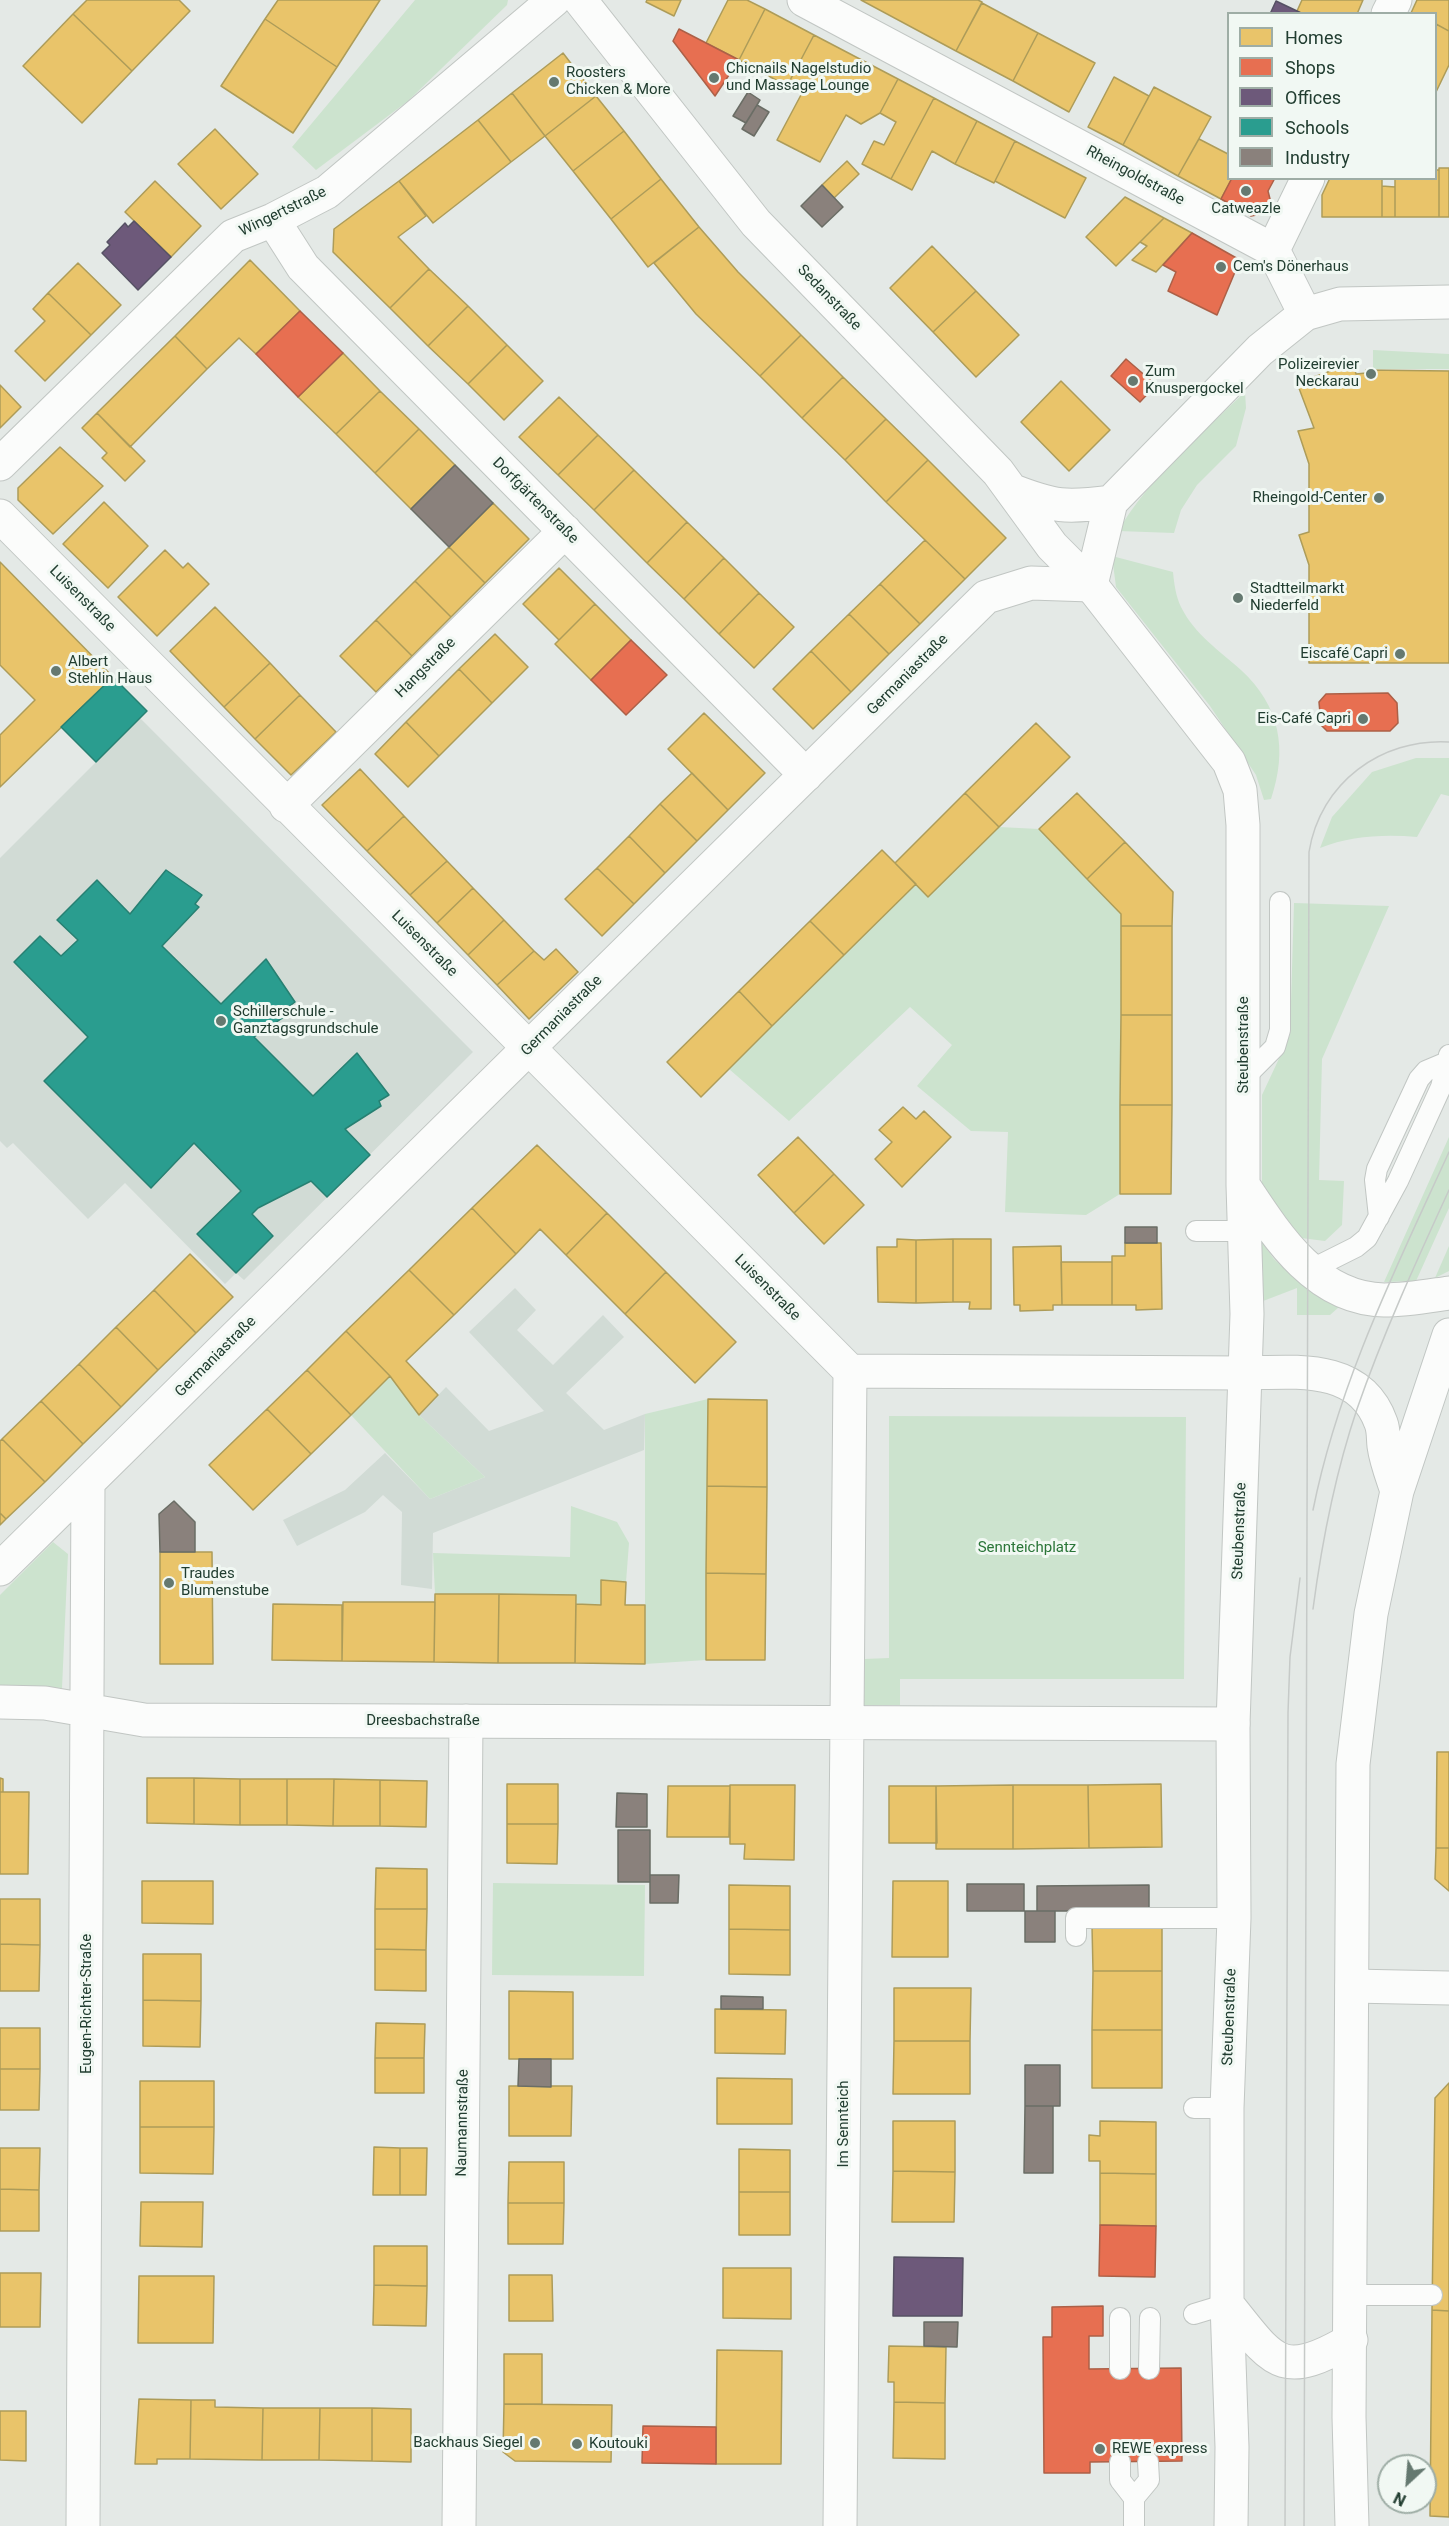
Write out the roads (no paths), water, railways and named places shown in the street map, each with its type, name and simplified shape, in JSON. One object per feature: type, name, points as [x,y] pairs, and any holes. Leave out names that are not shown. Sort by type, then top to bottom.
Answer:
[{"type":"street","name":"Wingertstraße","points":[[0,464],[233,236],[273,220],[327,192],[554,0]]},
{"type":"street","name":"Sedanstraße","points":[[580,0],[756,223],[998,472],[1052,546],[1091,585]]},
{"type":"street","name":"Rheingoldstraße","points":[[821,4],[1273,250]]},
{"type":"street","points":[[1305,314],[1273,250],[1307,180]]},
{"type":"street","name":"Dorfgärtenstraße","points":[[273,220],[303,267],[806,775]]},
{"type":"street","points":[[1091,585],[1111,502],[1260,350],[1305,314],[1340,304],[1449,302]]},
{"type":"street","points":[[1011,490],[1047,505],[1071,508],[1111,502]]},
{"type":"street","name":"Luisenstraße","points":[[0,516],[850,1371]]},
{"type":"street","name":"Hangstraße","points":[[286,806],[565,531]]},
{"type":"street","name":"Germaniastraße","points":[[0,1569],[986,597],[1031,583],[1091,585]]},
{"type":"street","name":"Steubenstraße","points":[[1091,585],[1229,762],[1240,790],[1243,825],[1243,1185],[1247,1314],[1233,1724],[1234,1918],[1227,2108],[1227,2304],[1232,2447],[1231,2526]]},
{"type":"street","points":[[1243,1185],[1285,1247],[1310,1270],[1356,1295],[1383,1300],[1449,1293]]},
{"type":"street","points":[[1352,2526],[1349,2417],[1353,1764],[1371,1614],[1397,1491],[1449,1335]]},
{"type":"street","points":[[1233,1724],[847,1722],[850,1371],[1314,1372],[1341,1378],[1356,1388],[1369,1402],[1381,1422],[1384,1448],[1397,1491]]},
{"type":"street","name":"Eugen-Richter-Straße","points":[[83,2526],[88,1483]]},
{"type":"street","name":"Dreesbachstraße","points":[[0,1702],[45,1703],[144,1720],[847,1722]]},
{"type":"street","name":"Naumannstraße","points":[[459,2526],[466,1721]]},
{"type":"street","name":"Im Sennteich","points":[[840,2526],[847,1722]]},
{"type":"street","points":[[1352,1986],[1449,1988]]},
{"type":"street","points":[[1227,2304],[1268,2352],[1286,2363],[1305,2362],[1325,2355],[1351,2340]]},
{"type":"lane","points":[[1244,1078],[1275,1047],[1280,1030],[1280,902]]},
{"type":"lane","points":[[1310,1270],[1356,1247],[1367,1238],[1441,1087],[1447,1059]]},
{"type":"lane","points":[[1196,1231],[1244,1231]]},
{"type":"lane","points":[[1076,1936],[1076,1918],[1234,1918]]},
{"type":"lane","points":[[1194,2108],[1227,2108]]},
{"type":"lane","points":[[1351,2295],[1432,2295]]},
{"type":"lane","points":[[1194,2314],[1227,2304]]},
{"type":"lane","points":[[1120,2318],[1120,2369]]},
{"type":"lane","points":[[1149,2369],[1150,2318]]},
{"type":"lane","points":[[1120,2462],[1120,2480],[1134,2498],[1134,2526]]},
{"type":"lane","points":[[1134,2498],[1149,2480],[1149,2462]]},
{"type":"tram line","points":[[1304,2526],[1309,852],[1315,827],[1326,805],[1340,786],[1358,770],[1378,757],[1400,748],[1424,743],[1449,742]]},
{"type":"tram line","points":[[1313,1510],[1337,1417],[1370,1327],[1449,1152]]},
{"type":"tram line","points":[[1313,1609],[1330,1508],[1357,1409],[1412,1271],[1449,1190]]},
{"type":"tram line","points":[[1285,2526],[1288,1713],[1290,1657],[1300,1578]]},
{"type":"place","name":"Chicnails Nagelstudio und Massage Lounge","points":[[714,78]]},
{"type":"place","name":"Roosters Chicken & More","points":[[554,82]]},
{"type":"place","name":"Catweazle","points":[[1246,191]]},
{"type":"place","name":"Cem's Dönerhaus","points":[[1221,267]]},
{"type":"place","name":"Polizeirevier Neckarau","points":[[1371,374]]},
{"type":"place","name":"Zum Knuspergockel","points":[[1133,381]]},
{"type":"place","name":"Rheingold-Center","points":[[1379,498]]},
{"type":"place","name":"Stadtteilmarkt Niederfeld","points":[[1238,598]]},
{"type":"place","name":"Eiscafé Capri","points":[[1400,654]]},
{"type":"place","name":"Albert Stehlin Haus","points":[[56,671]]},
{"type":"place","name":"Eis-Café Capri","points":[[1363,719]]},
{"type":"place","name":"Schillerschule - Ganztagsgrundschule","points":[[221,1021]]},
{"type":"place","name":"Traudes Blumenstube","points":[[169,1583]]},
{"type":"place","name":"Backhaus Siegel","points":[[535,2443]]},
{"type":"place","name":"Koutouki","points":[[577,2444]]},
{"type":"place","name":"REWE express","points":[[1100,2449]]},
{"type":"park label","name":"Sennteichplatz","points":[[1027,1548]]}]
